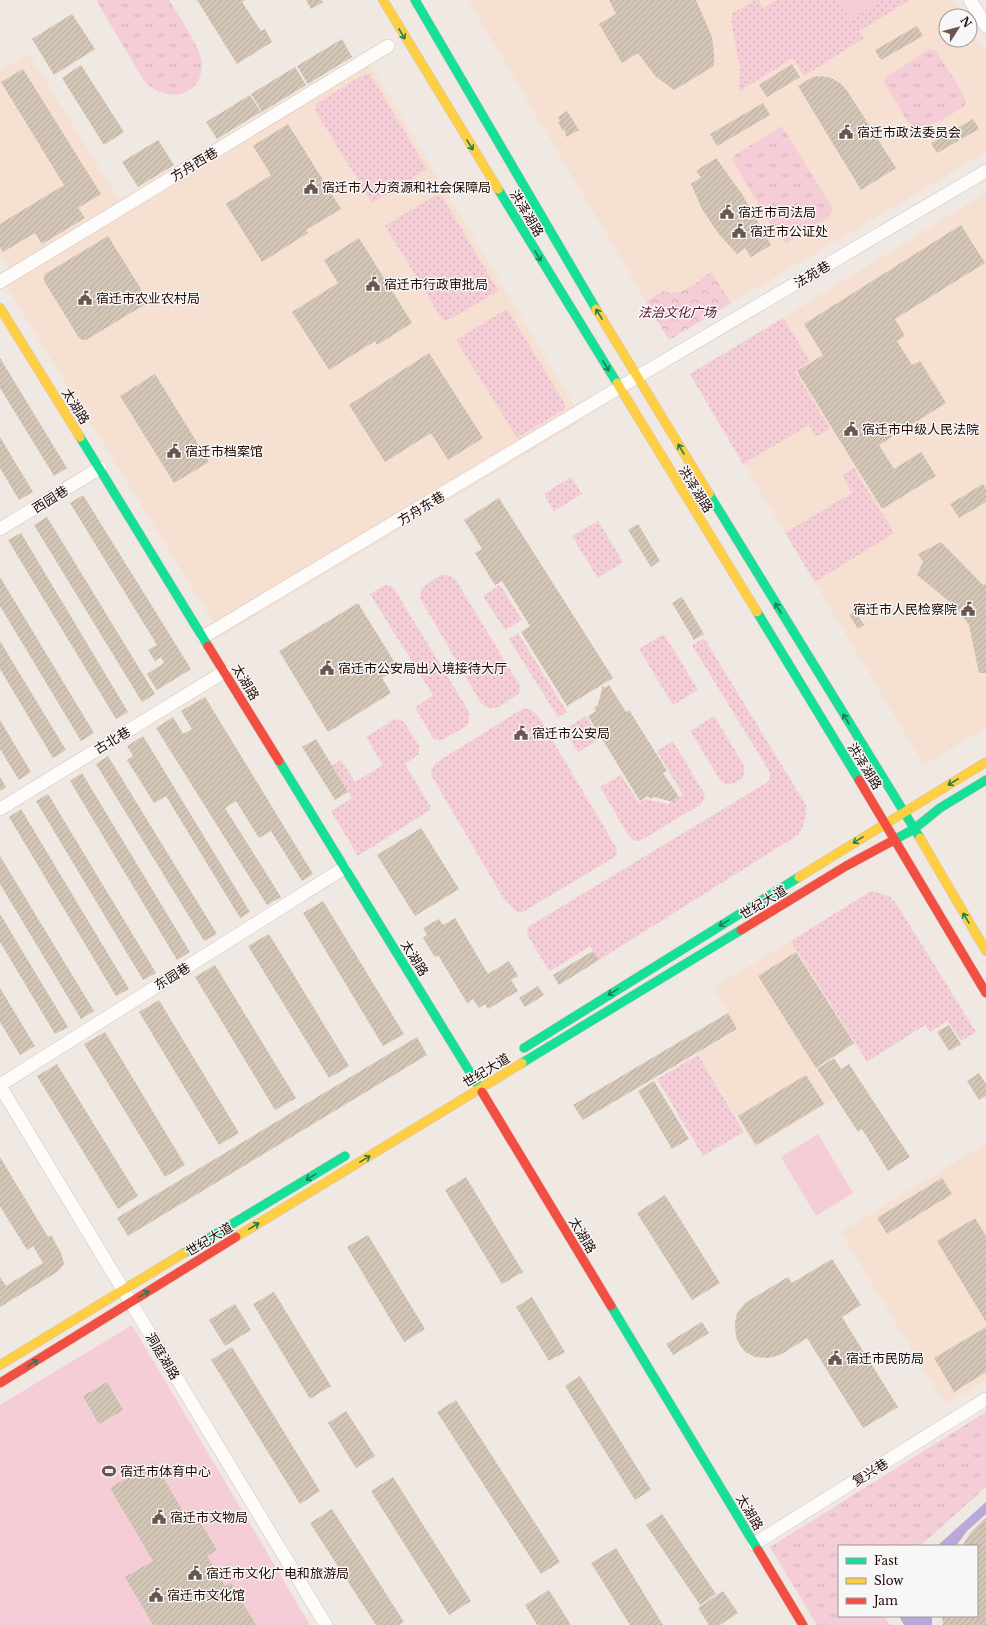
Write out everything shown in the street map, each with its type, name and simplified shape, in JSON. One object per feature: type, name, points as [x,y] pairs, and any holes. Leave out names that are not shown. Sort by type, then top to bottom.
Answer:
[{"type":"street","name":"洪泽湖路","points":[[382,0],[885,823],[986,993]]},
{"type":"street","name":"洪泽湖路","points":[[415,0],[637,377],[902,812],[914,829],[986,951]]},
{"type":"street","points":[[970,0],[986,26]]},
{"type":"street","points":[[443,29],[500,145]]},
{"type":"street","name":"方舟西巷","points":[[0,282],[388,46]]},
{"type":"street","name":"法苑巷","points":[[637,377],[986,171]]},
{"type":"street","name":"太湖路","points":[[0,308],[100,468],[480,1088],[803,1625]]},
{"type":"street","name":"方舟东巷","points":[[203,638],[637,377]]},
{"type":"street","name":"西园巷","points":[[0,529],[100,468]]},
{"type":"street","points":[[754,610],[754,628]]},
{"type":"street","name":"古北巷","points":[[0,808],[224,672]]},
{"type":"street","name":"世纪大道","points":[[515,1053],[873,825],[885,823],[986,762]]},
{"type":"street","name":"世纪大道","points":[[0,1383],[480,1088],[846,866],[914,829],[940,808],[986,780]]},
{"type":"street","points":[[873,825],[885,845]]},
{"type":"street","name":"东园巷","points":[[0,1086],[344,868]]},
{"type":"street","name":"洞庭湖路","points":[[0,1086],[326,1625]]},
{"type":"street","name":"世纪大道","points":[[0,1365],[353,1152]]},
{"type":"street","name":"复兴巷","points":[[754,1544],[986,1399]]},
{"type":"shaded area","points":[[468,0],[954,0],[959,8],[938,8],[938,48],[978,48],[978,39],[986,52],[986,152],[669,340]]},
{"type":"shaded area","points":[[363,53],[583,420],[222,636],[0,276],[0,273],[9,268],[0,254],[0,71],[29,54],[119,200],[47,244]]},
{"type":"shaded area","name":"宿迁市中级人民法院","points":[[986,193],[986,728],[924,765],[690,374]]},
{"type":"shaded area","points":[[791,941],[855,1044],[815,1069],[834,1099],[756,1148],[698,1053],[738,1030],[713,988]]},
{"type":"shaded area","points":[[986,1143],[986,1380],[945,1404],[841,1232]]},
{"type":"shaded area","points":[[986,1502],[986,1514],[967,1531],[957,1545],[938,1545]]},
{"type":"shaded area","points":[[900,1617],[932,1617],[932,1625],[904,1625]]},
{"type":"green space","points":[[96,0],[169,0],[199,51],[202,66],[200,77],[195,86],[179,94],[160,92],[151,87],[143,79]]},
{"type":"green space","points":[[755,0],[759,0],[763,8],[777,0],[910,0],[859,31],[864,38],[804,76],[793,58],[740,91],[740,68],[731,20],[733,13]]},
{"type":"green space","points":[[838,0],[883,0],[850,20]]},
{"type":"green space","points":[[931,49],[936,51],[964,95],[966,104],[962,108],[920,132],[910,126],[884,82],[885,78]]},
{"type":"green space","points":[[366,74],[370,74],[427,169],[372,203],[315,110],[316,104]]},
{"type":"green space","points":[[782,126],[833,209],[829,217],[787,243],[778,238],[732,159],[735,155]]},
{"type":"green space","points":[[436,195],[442,196],[498,291],[447,321],[442,319],[385,226]]},
{"type":"green space","name":"法治文化广场","points":[[711,272],[731,303],[669,340],[646,302],[663,291],[670,293],[689,288]]},
{"type":"green space","points":[[507,309],[565,404],[565,409],[517,438],[456,340]]},
{"type":"green space","points":[[783,318],[810,361],[795,371],[830,429],[816,437],[809,425],[743,464],[690,374]]},
{"type":"green space","points":[[854,468],[894,533],[815,582],[785,533],[852,493],[842,475]]},
{"type":"green space","points":[[571,477],[582,494],[554,511],[544,494]]},
{"type":"green space","points":[[598,521],[623,562],[598,578],[572,536]]},
{"type":"green space","points":[[441,575],[447,575],[455,579],[520,686],[519,693],[517,695],[498,707],[490,709],[481,703],[420,598],[424,587],[430,581]]},
{"type":"green space","points":[[389,585],[393,587],[469,712],[469,722],[465,727],[440,741],[433,738],[416,709],[417,706],[433,695],[370,594],[383,586]]},
{"type":"green space","points":[[500,585],[522,620],[505,630],[483,596]]},
{"type":"green space","points":[[518,633],[567,712],[558,717],[509,639]]},
{"type":"green space","points":[[664,634],[698,690],[673,705],[639,649]]},
{"type":"green space","points":[[704,638],[806,805],[804,824],[798,835],[599,960],[590,946],[549,971],[527,934],[528,927],[766,783],[770,779],[769,771],[692,645]]},
{"type":"green space","points":[[524,708],[530,709],[538,716],[617,849],[617,854],[613,858],[521,913],[516,911],[504,899],[431,775],[431,771],[437,762]]},
{"type":"green space","points":[[586,716],[600,739],[578,752],[564,730]]},
{"type":"green space","points":[[714,716],[745,767],[743,777],[733,784],[727,784],[721,781],[690,731]]},
{"type":"green space","points":[[395,719],[404,722],[419,746],[419,754],[405,764],[430,806],[430,810],[358,856],[331,811],[352,798],[332,765],[341,760],[355,782],[383,765],[366,737]]},
{"type":"green space","points":[[673,741],[705,795],[704,799],[701,804],[640,841],[635,841],[629,836],[600,787],[621,775],[639,803],[645,799],[668,804],[683,795],[657,751]]},
{"type":"green space","points":[[871,891],[889,896],[897,905],[976,1032],[961,1041],[948,1021],[930,1032],[925,1025],[867,1062],[791,941]]},
{"type":"green space","points":[[698,1055],[744,1132],[703,1156],[657,1079]]},
{"type":"green space","points":[[818,1134],[853,1193],[816,1216],[781,1157]]},
{"type":"green space","name":"宿迁市体育中心","points":[[132,1325],[310,1625],[0,1625],[0,1405]]},
{"type":"green space","points":[[986,1412],[986,1487],[921,1545],[838,1545],[838,1617],[885,1617],[890,1625],[817,1625],[770,1547]]},
{"type":"green space","points":[[838,1616],[838,1617],[880,1617],[885,1625],[841,1625],[836,1617]]},
{"type":"building","points":[[197,0],[245,0],[242,2],[261,31],[265,29],[272,42],[237,64]]},
{"type":"building","points":[[306,0],[321,0],[323,2],[311,9]]},
{"type":"building","points":[[609,0],[696,0],[712,37],[714,66],[674,90],[655,76],[638,53],[622,63],[599,24],[616,14]]},
{"type":"building","points":[[72,14],[95,49],[54,75],[32,39]]},
{"type":"building","points":[[917,26],[923,36],[881,60],[875,50]]},
{"type":"building","points":[[342,39],[352,57],[308,84],[297,66]]},
{"type":"building","points":[[792,64],[800,77],[767,97],[759,85]]},
{"type":"building","points":[[81,65],[124,132],[104,145],[62,78]]},
{"type":"building","points":[[295,67],[306,85],[262,112],[251,94]]},
{"type":"building","points":[[23,69],[101,194],[78,208],[85,218],[42,244],[35,233],[3,252],[0,247],[0,224],[64,185],[1,82]]},
{"type":"building","points":[[821,76],[831,78],[840,83],[848,92],[896,168],[861,190],[798,86],[813,77]]},
{"type":"building","points":[[250,95],[261,112],[217,139],[206,122]]},
{"type":"building","points":[[763,103],[770,115],[717,146],[710,134]]},
{"type":"building","points":[[567,111],[579,130],[566,137],[565,130],[563,131],[558,122],[560,121],[558,117]]},
{"type":"building","points":[[973,119],[979,129],[937,153],[931,143]]},
{"type":"building","points":[[288,124],[341,209],[306,230],[308,233],[262,262],[226,204],[271,175],[253,146]]},
{"type":"building","points":[[158,140],[174,165],[138,187],[122,162]]},
{"type":"building","points":[[716,158],[742,194],[771,245],[751,257],[745,248],[737,254],[718,233],[702,209],[691,184],[701,177],[696,171]]},
{"type":"building","points":[[961,225],[985,263],[895,319],[905,336],[897,341],[912,365],[920,361],[946,403],[879,445],[894,469],[921,452],[936,476],[882,509],[797,371],[823,355],[804,324]]},
{"type":"building","points":[[108,236],[149,302],[86,340],[83,340],[79,338],[44,281],[44,277],[45,274]]},
{"type":"building","points":[[359,238],[412,323],[377,345],[375,341],[329,370],[292,312],[338,283],[324,260]]},
{"type":"building","points":[[429,353],[483,438],[448,460],[431,433],[385,462],[349,405]]},
{"type":"building","points":[[0,358],[67,468],[54,476],[0,388]]},
{"type":"building","points":[[155,374],[209,462],[174,483],[120,396]]},
{"type":"building","points":[[0,437],[33,492],[19,500],[0,468]]},
{"type":"building","points":[[983,484],[986,489],[986,502],[959,518],[950,504]]},
{"type":"building","points":[[83,495],[191,669],[157,690],[147,674],[164,663],[161,657],[155,661],[148,650],[157,645],[70,503]]},
{"type":"building","points":[[499,498],[613,678],[567,706],[521,632],[530,626],[502,581],[495,585],[475,553],[482,549],[464,520]]},
{"type":"building","points":[[47,517],[155,694],[142,702],[34,525]]},
{"type":"building","points":[[638,524],[660,561],[651,567],[628,530]]},
{"type":"building","points":[[21,533],[128,712],[116,719],[8,540]]},
{"type":"building","points":[[941,542],[983,585],[986,583],[986,673],[979,673],[969,625],[956,607],[917,575],[923,562],[918,554]]},
{"type":"building","points":[[0,577],[94,733],[81,741],[0,606]]},
{"type":"building","points":[[682,597],[704,634],[694,640],[672,603]]},
{"type":"building","points":[[358,603],[398,668],[382,678],[391,693],[328,732],[279,651]]},
{"type":"building","points":[[855,611],[864,625],[858,629],[849,615]]},
{"type":"building","points":[[0,641],[66,750],[53,758],[0,669]]},
{"type":"building","points":[[603,685],[604,688],[609,685],[626,712],[629,710],[667,771],[663,773],[679,797],[674,800],[676,803],[655,797],[650,799],[648,796],[640,801],[588,716],[596,711],[594,708],[598,705]]},
{"type":"building","points":[[205,697],[313,874],[302,881],[271,831],[259,838],[236,801],[225,808],[281,897],[267,905],[156,728],[173,717],[183,734],[192,729],[181,711]]},
{"type":"building","points":[[0,720],[31,772],[19,780],[0,749]]},
{"type":"building","points":[[143,736],[250,912],[240,918],[166,796],[154,803],[127,760],[133,756],[127,746]]},
{"type":"building","points":[[316,739],[348,792],[335,800],[302,747]]},
{"type":"building","points":[[108,756],[217,934],[204,941],[96,764]]},
{"type":"building","points":[[82,773],[190,952],[177,960],[70,781]]},
{"type":"building","points":[[0,777],[6,787],[0,791]]},
{"type":"building","points":[[48,794],[156,973],[143,980],[36,801]]},
{"type":"building","points":[[21,809],[129,989],[116,996],[9,817]]},
{"type":"building","points":[[421,828],[459,889],[415,916],[377,855]]},
{"type":"building","points":[[0,856],[94,1011],[81,1019],[0,884]]},
{"type":"building","points":[[323,901],[404,1034],[383,1046],[303,913]]},
{"type":"building","points":[[0,914],[68,1027],[55,1034],[0,942]]},
{"type":"building","points":[[455,918],[488,974],[509,961],[518,976],[511,980],[518,991],[488,1009],[485,1004],[479,1008],[473,999],[467,1003],[438,955],[435,957],[423,938],[427,935],[423,928],[439,919],[443,925]]},
{"type":"building","points":[[269,934],[349,1066],[329,1078],[248,946]]},
{"type":"building","points":[[593,951],[599,960],[559,985],[553,975]]},
{"type":"building","points":[[796,952],[854,1043],[816,1068],[758,976]]},
{"type":"building","points":[[215,965],[296,1098],[275,1110],[195,977]]},
{"type":"building","points":[[538,986],[544,995],[525,1007],[519,998]]},
{"type":"building","points":[[0,988],[35,1046],[20,1055],[0,1022]]},
{"type":"building","points":[[159,1000],[239,1133],[219,1145],[139,1012]]},
{"type":"building","points":[[728,1013],[737,1029],[583,1120],[573,1105]]},
{"type":"building","points":[[949,1025],[961,1044],[949,1051],[937,1032]]},
{"type":"building","points":[[105,1032],[185,1165],[165,1177],[84,1044]]},
{"type":"building","points":[[417,1037],[427,1055],[128,1236],[117,1218]]},
{"type":"building","points":[[834,1058],[841,1069],[849,1064],[910,1157],[888,1171],[862,1129],[858,1132],[817,1069]]},
{"type":"building","points":[[57,1064],[138,1196],[118,1209],[37,1076]]},
{"type":"building","points":[[979,1073],[986,1084],[986,1096],[979,1100],[967,1081]]},
{"type":"building","points":[[806,1075],[824,1104],[756,1145],[738,1116]]},
{"type":"building","points":[[654,1081],[689,1139],[672,1149],[638,1091]]},
{"type":"building","points":[[0,1157],[48,1237],[51,1235],[61,1253],[64,1264],[57,1272],[0,1307],[0,1277],[6,1286],[43,1263],[33,1246],[27,1250],[0,1206]]},
{"type":"building","points":[[466,1177],[523,1272],[502,1284],[445,1190]]},
{"type":"building","points":[[942,1178],[952,1194],[887,1234],[877,1218]]},
{"type":"building","points":[[665,1195],[720,1283],[692,1300],[637,1213]]},
{"type":"building","points":[[975,1218],[986,1236],[986,1322],[937,1241]]},
{"type":"building","points":[[368,1235],[425,1329],[404,1342],[347,1247]]},
{"type":"building","points":[[832,1259],[861,1305],[842,1317],[898,1407],[863,1428],[807,1338],[780,1355],[768,1358],[755,1357],[745,1352],[736,1337],[735,1322],[737,1313],[745,1303],[788,1277],[792,1283]]},
{"type":"building","points":[[274,1292],[331,1386],[310,1399],[253,1304]]},
{"type":"building","points":[[532,1297],[565,1352],[549,1361],[516,1307]]},
{"type":"building","points":[[235,1304],[251,1330],[225,1346],[209,1320]]},
{"type":"building","points":[[702,1322],[709,1333],[673,1355],[666,1344]]},
{"type":"building","points":[[986,1327],[986,1372],[954,1392],[934,1358]]},
{"type":"building","points":[[232,1347],[320,1491],[300,1504],[211,1360]]},
{"type":"building","points":[[580,1376],[651,1490],[635,1500],[565,1386]]},
{"type":"building","points":[[107,1382],[123,1410],[99,1424],[83,1396]]},
{"type":"building","points":[[456,1400],[560,1562],[541,1574],[437,1412]]},
{"type":"building","points":[[346,1411],[375,1456],[356,1468],[328,1423]]},
{"type":"building","points":[[154,1462],[191,1525],[199,1520],[217,1550],[207,1556],[225,1586],[231,1583],[256,1625],[153,1625],[125,1577],[153,1561],[110,1488]]},
{"type":"building","points":[[393,1477],[471,1601],[449,1615],[371,1491]]},
{"type":"building","points":[[332,1509],[404,1622],[399,1625],[376,1625],[310,1523]]},
{"type":"building","points":[[662,1514],[716,1594],[700,1605],[646,1525]]},
{"type":"building","points":[[986,1517],[986,1625],[943,1625],[942,1617],[978,1617],[978,1545],[963,1545],[971,1532]]},
{"type":"building","points":[[616,1548],[663,1625],[630,1625],[591,1563]]},
{"type":"building","points":[[549,1590],[571,1625],[537,1625],[525,1605]]},
{"type":"building","points":[[723,1591],[738,1613],[720,1625],[709,1625],[698,1608]]},
{"type":"traffic: fast","points":[[415,0],[596,309]]},
{"type":"traffic: fast","points":[[498,189],[617,383]]},
{"type":"traffic: fast","points":[[80,437],[208,646]]},
{"type":"traffic: fast","points":[[709,494],[920,838]]},
{"type":"traffic: fast","points":[[757,612],[859,780]]},
{"type":"traffic: fast","points":[[279,761],[482,1092]]},
{"type":"traffic: fast","points":[[894,840],[914,829],[940,808],[986,780]]},
{"type":"traffic: fast","points":[[524,1048],[799,877]]},
{"type":"traffic: fast","points":[[522,1063],[741,930]]},
{"type":"traffic: fast","points":[[184,1253],[345,1156]]},
{"type":"traffic: fast","points":[[611,1306],[758,1550]]},
{"type":"traffic: slow","points":[[383,0],[498,189]]},
{"type":"traffic: slow","points":[[0,308],[80,437]]},
{"type":"traffic: slow","points":[[596,309],[709,494]]},
{"type":"traffic: slow","points":[[617,383],[757,612]]},
{"type":"traffic: slow","points":[[799,877],[986,762]]},
{"type":"traffic: slow","points":[[920,838],[986,951]]},
{"type":"traffic: slow","points":[[236,1237],[522,1063]]},
{"type":"traffic: slow","points":[[0,1365],[184,1253]]},
{"type":"traffic: jam","points":[[208,646],[279,761]]},
{"type":"traffic: jam","points":[[859,780],[986,993]]},
{"type":"traffic: jam","points":[[741,930],[846,866],[894,840]]},
{"type":"traffic: jam","points":[[482,1092],[611,1306]]},
{"type":"traffic: jam","points":[[0,1383],[236,1237]]},
{"type":"traffic: jam","points":[[758,1550],[803,1625]]},
{"type":"place","name":"宿迁市政法委员会","points":[[846,132]]},
{"type":"place","name":"宿迁市人力资源和社会保障局","points":[[311,187]]},
{"type":"place","name":"宿迁市司法局","points":[[727,212]]},
{"type":"place","name":"宿迁市公证处","points":[[739,231]]},
{"type":"place","name":"宿迁市行政审批局","points":[[373,284]]},
{"type":"place","name":"宿迁市农业农村局","points":[[85,298]]},
{"type":"place","name":"宿迁市中级人民法院","points":[[851,429]]},
{"type":"place","name":"宿迁市档案馆","points":[[174,451]]},
{"type":"place","name":"宿迁市人民检察院","points":[[968,609]]},
{"type":"place","name":"宿迁市公安局出入境接待大厅","points":[[327,668]]},
{"type":"place","name":"宿迁市公安局","points":[[521,733]]},
{"type":"place","name":"宿迁市民防局","points":[[835,1358]]},
{"type":"place","name":"宿迁市体育中心","points":[[109,1471]]},
{"type":"place","name":"宿迁市文物局","points":[[159,1517]]},
{"type":"place","name":"宿迁市文化广电和旅游局","points":[[195,1573]]},
{"type":"place","name":"宿迁市文化馆","points":[[156,1595]]}]
